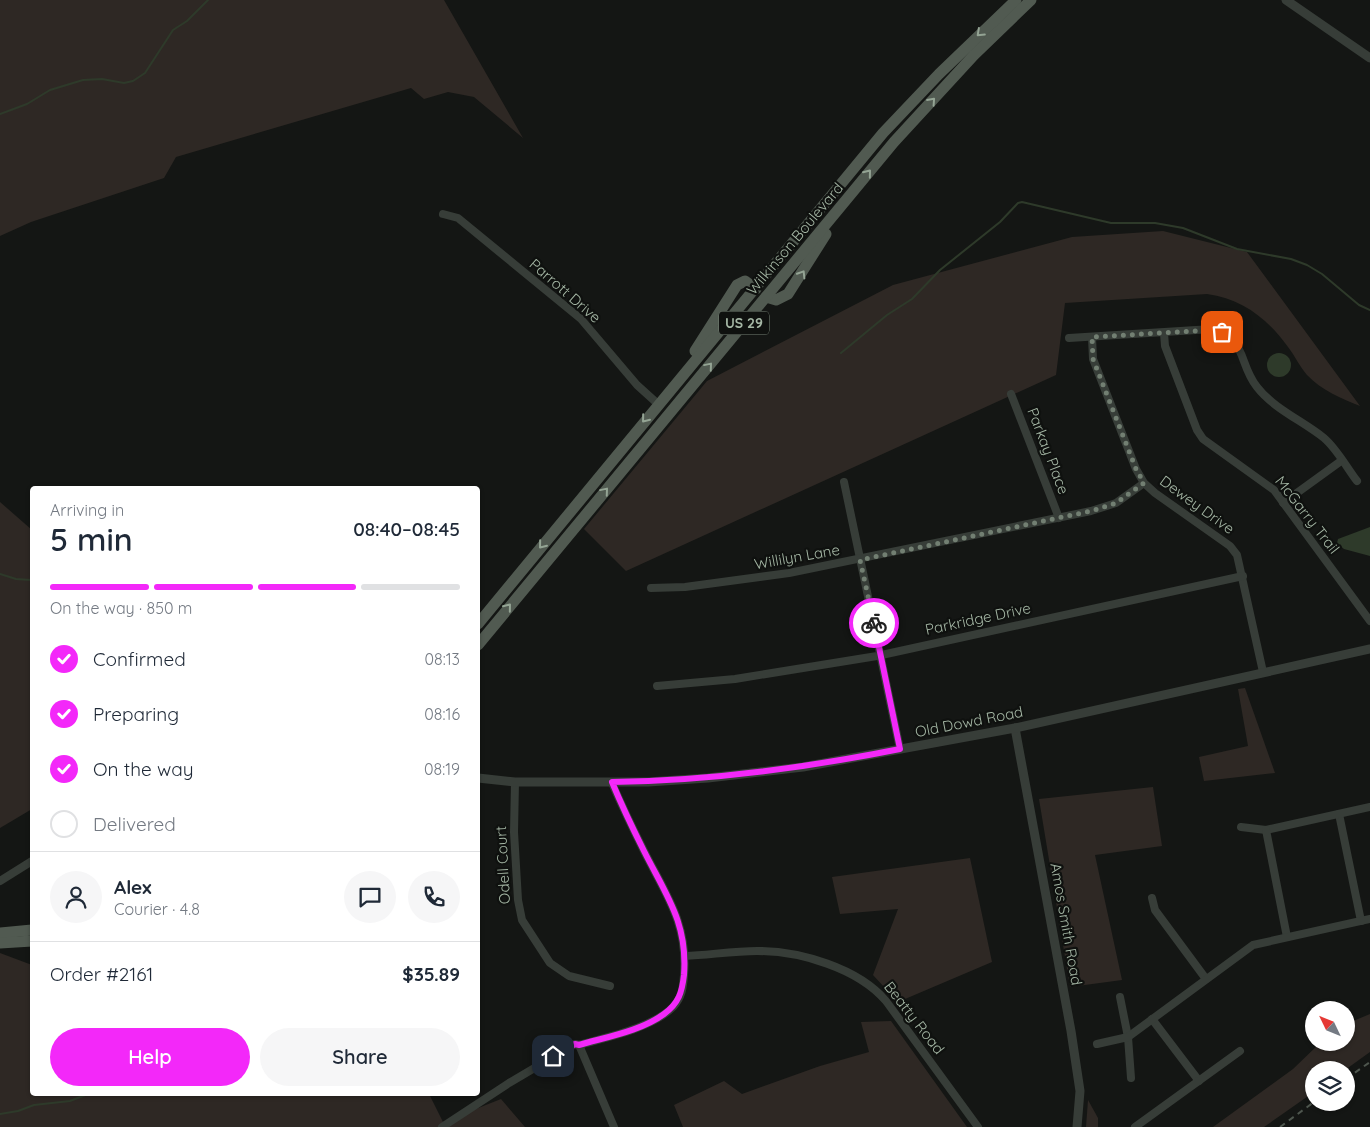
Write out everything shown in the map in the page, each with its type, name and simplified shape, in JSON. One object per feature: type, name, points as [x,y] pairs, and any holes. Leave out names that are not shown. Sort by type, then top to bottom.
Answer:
[{"type":"main road","name":"Wilkinson Boulevard","points":[[480,622],[666,392],[756,289],[883,134],[939,74],[1016,0]]},
{"type":"main road","name":"Wilkinson Boulevard","points":[[480,643],[766,297],[776,300],[788,294],[854,190],[948,82],[1031,0]]},
{"type":"main road","points":[[666,392],[737,285],[746,281],[756,289]]},
{"type":"main road","points":[[0,933],[30,930]]},
{"type":"main road","points":[[0,943],[30,941]]},
{"type":"street","points":[[1286,0],[1370,58]]},
{"type":"street","points":[[939,74],[948,82]]},
{"type":"street","name":"Parrott Drive","points":[[443,214],[458,218],[581,319],[637,385],[658,404]]},
{"type":"street","points":[[756,289],[766,297]]},
{"type":"street","points":[[1069,338],[1212,330],[1232,338],[1240,347],[1255,384],[1264,395],[1326,440],[1357,481]]},
{"type":"street","name":"McGarry Trail","points":[[1164,333],[1165,346],[1197,430],[1203,439],[1268,485],[1283,502],[1370,621]]},
{"type":"street","name":"Dewey Drive","points":[[1092,337],[1093,359],[1136,469],[1144,483],[1155,493],[1230,546],[1237,555],[1263,672]]},
{"type":"street","name":"Parkay Place","points":[[1011,394],[1059,518]]},
{"type":"street","points":[[1283,502],[1341,461]]},
{"type":"street","points":[[844,482],[900,749]]},
{"type":"street","name":"Willilyn Lane","points":[[651,588],[750,579],[860,560],[1059,518],[1116,503],[1144,483]]},
{"type":"street","name":"Parkridge Drive","points":[[657,686],[745,677],[881,655],[1243,576]]},
{"type":"street","name":"Old Dowd Road","points":[[480,778],[515,782],[612,782],[734,776],[803,767],[1015,728],[1370,649]]},
{"type":"street","name":"Amos Smith Road","points":[[1015,728],[1080,1091],[1077,1127]]},
{"type":"street","name":"Odell Court","points":[[515,782],[517,892],[519,913],[522,920],[550,963],[569,976],[610,986]]},
{"type":"street","points":[[442,1127],[509,1083],[575,1044],[579,1045],[648,1022],[666,1013],[681,995],[685,956],[683,935],[676,910],[637,836],[612,782]]},
{"type":"street","points":[[1241,827],[1266,830],[1370,808]]},
{"type":"street","points":[[1339,814],[1361,921]]},
{"type":"street","points":[[1266,830],[1287,937]]},
{"type":"street","points":[[0,881],[30,862]]},
{"type":"street","points":[[1152,898],[1155,910],[1206,979]]},
{"type":"street","points":[[1097,1044],[1128,1037],[1253,945],[1370,919]]},
{"type":"street","name":"Beatty Road","points":[[685,956],[768,952],[805,958],[856,975],[875,989],[886,1001],[978,1127]]},
{"type":"street","points":[[1120,997],[1128,1037],[1131,1078]]},
{"type":"street","points":[[1152,1019],[1199,1081]]},
{"type":"street","points":[[579,1045],[614,1127]]},
{"type":"street","points":[[1135,1127],[1240,1050]]},
{"type":"shaded area","points":[[0,0],[444,0],[523,138],[474,97],[448,92],[424,99],[411,88],[176,157],[164,178],[31,222],[0,236]]},
{"type":"shaded area","points":[[1163,231],[1247,252],[1360,406],[1319,385],[1304,372],[1288,347],[1271,327],[1253,312],[1231,300],[1207,294],[1065,303],[1056,375],[626,571],[584,529],[707,381],[893,285],[1072,237]]},
{"type":"shaded area","points":[[1279,353],[1288,356],[1291,365],[1288,374],[1279,377],[1270,374],[1267,365],[1270,356]]},
{"type":"shaded area","points":[[0,502],[30,528],[30,810],[0,828]]},
{"type":"shaded area","points":[[1370,527],[1370,556],[1344,549],[1337,543],[1338,539]]},
{"type":"shaded area","points":[[1245,688],[1275,773],[1204,781],[1199,757],[1248,746],[1238,689]]},
{"type":"shaded area","points":[[1153,787],[1162,846],[1095,855],[1122,980],[1070,987],[1039,799]]},
{"type":"shaded area","points":[[970,858],[992,962],[898,1002],[873,975],[898,909],[840,914],[832,877]]},
{"type":"shaded area","points":[[0,953],[30,964],[30,1096],[430,1096],[443,1122],[501,1099],[525,1127],[0,1127]]},
{"type":"shaded area","points":[[1370,1014],[1370,1052],[1355,1063],[1355,1061],[1305,1061],[1305,1098],[1264,1127],[1213,1127],[1293,1069],[1312,1051],[1355,1051],[1355,1020]]},
{"type":"shaded area","points":[[891,1021],[967,1127],[683,1127],[674,1105],[724,1081],[742,1094],[820,1066],[869,1052],[861,1022]]},
{"type":"shaded area","points":[[1088,1100],[1098,1118],[1098,1127],[1086,1127]]},
{"type":"waterway","points":[[0,114],[27,104],[50,90],[83,80],[102,79],[124,83],[133,81],[145,73],[173,30],[187,21],[208,0]]},
{"type":"waterway","points":[[841,353],[887,315],[912,299],[940,270],[1000,222],[1018,203],[1022,202],[1111,223],[1155,223],[1183,228],[1237,249],[1291,259],[1307,265],[1322,274],[1359,305],[1370,310]]},
{"type":"waterway","points":[[0,574],[16,579],[30,580]]},
{"type":"waterway","points":[[0,1114],[18,1111],[34,1105],[70,1101],[83,1096]]},
{"type":"railway","points":[[1355,1073],[1370,1062]]},
{"type":"railway","points":[[1280,1127],[1305,1109]]},
{"type":"way so far","points":[[874,623],[860,560],[1091,511],[1116,503],[1144,483],[1136,469],[1093,359],[1092,337],[1212,330],[1222,332]]},
{"type":"route","points":[[553,1056],[575,1044],[579,1045],[615,1034],[663,1015],[674,1006],[683,989],[683,935],[676,910],[638,840],[612,782],[708,778],[803,767],[900,749],[874,623]]}]
